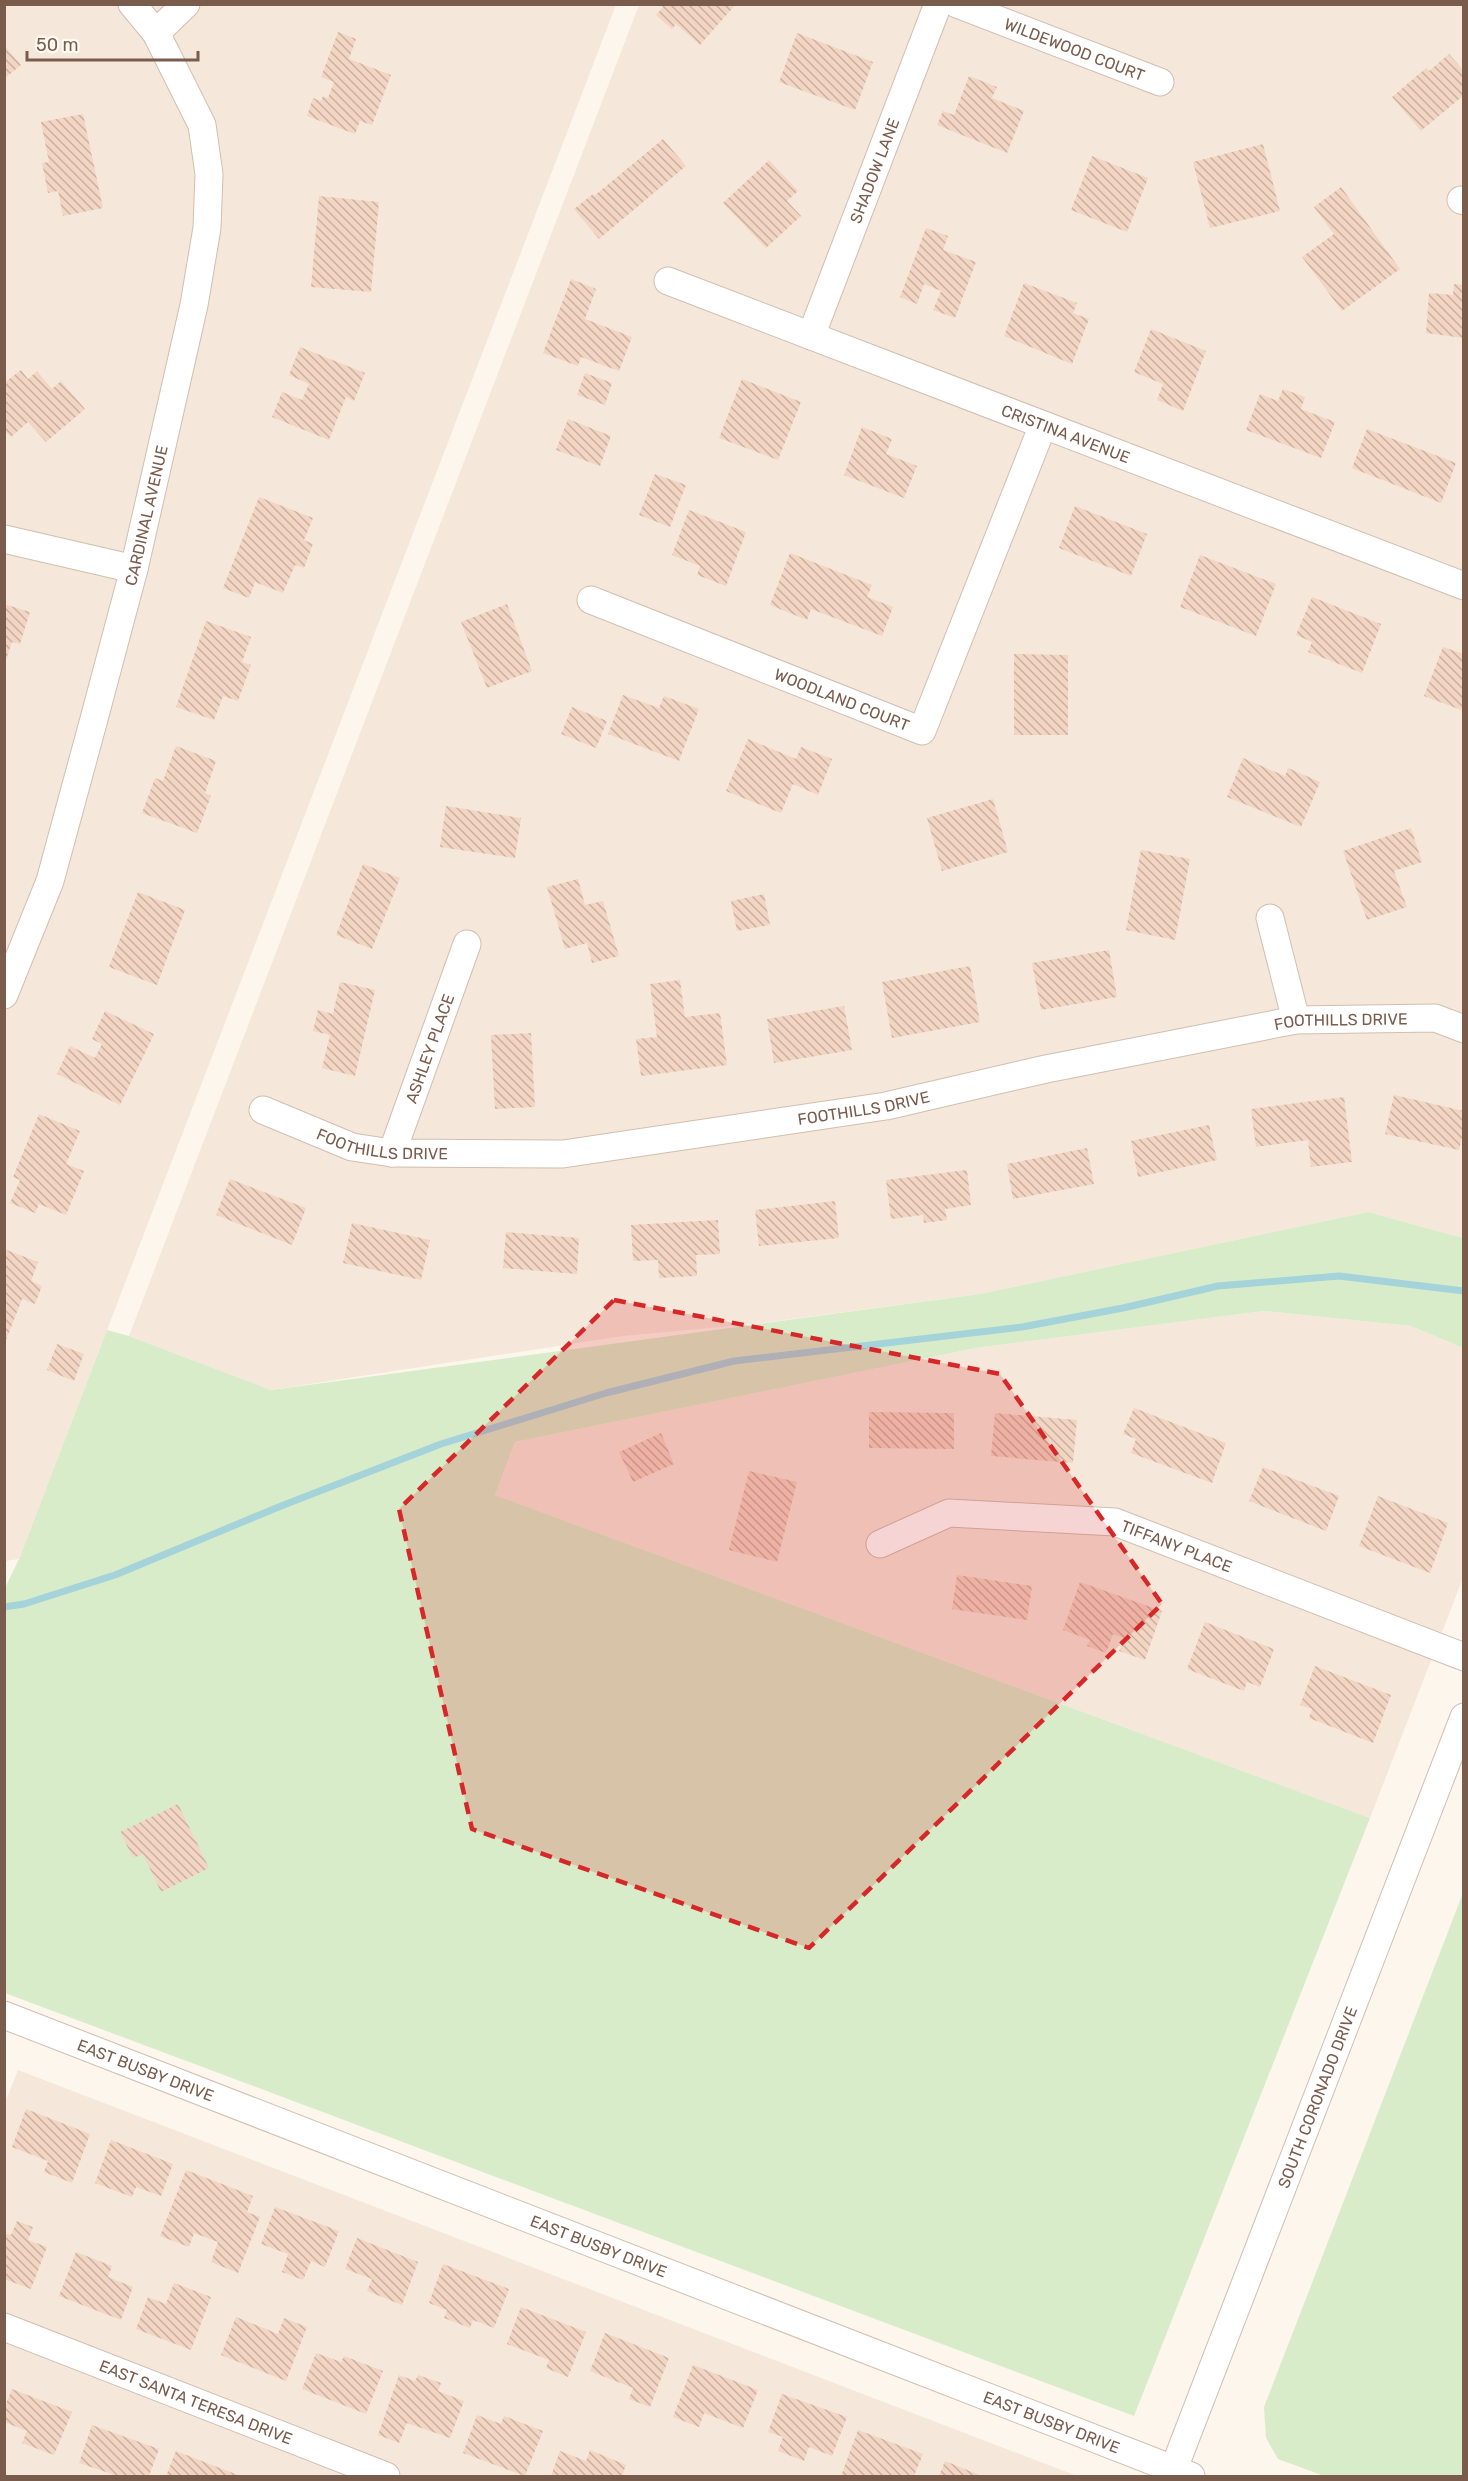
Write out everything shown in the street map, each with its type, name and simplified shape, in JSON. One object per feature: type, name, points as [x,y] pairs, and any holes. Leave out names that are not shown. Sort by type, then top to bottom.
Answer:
[{"type":"street","name":"CARDINAL AVENUE","points":[[4,995],[50,881],[134,569],[194,305],[207,228],[209,174],[202,125],[156,33],[132,4]]},
{"type":"street","points":[[156,33],[186,4]]},
{"type":"street","name":"SHADOW LANE","points":[[811,336],[938,4]]},
{"type":"street","name":"WILDEWOOD COURT","points":[[957,4],[1160,82]]},
{"type":"street","name":"CRISTINA AVENUE","points":[[668,281],[1464,586]]},
{"type":"street","name":"WOODLAND COURT","points":[[591,600],[922,731],[1043,425]]},
{"type":"street","points":[[4,539],[134,569]]},
{"type":"street","points":[[1270,918],[1296,1020]]},
{"type":"street","name":"ASHLEY PLACE","points":[[392,1153],[467,944]]},
{"type":"street","name":"FOOTHILLS DRIVE","points":[[263,1110],[352,1147],[392,1153],[563,1154],[886,1106],[1046,1069],[1296,1020],[1435,1018],[1464,1029]]},
{"type":"street","name":"TIFFANY PLACE","points":[[880,1544],[949,1513],[1115,1522],[1464,1657]]},
{"type":"street","name":"SOUTH CORONADO DRIVE","points":[[1178,2474],[1464,1717]]},
{"type":"street","name":"EAST BUSBY DRIVE","points":[[6,2020],[1178,2474]]},
{"type":"street","name":"EAST SANTA TERESA DRIVE","points":[[4,2327],[386,2476]]},
{"type":"highlighted area","points":[[614,1300],[1000,1374],[1162,1604],[809,1948],[472,1829],[399,1509]]},
{"type":"shaded area","points":[[5,5],[616,5],[19,1559],[5,1561]]},
{"type":"shaded area","points":[[639,5],[1463,5],[1463,1238],[1368,1212],[980,1294],[754,1324],[623,1336],[271,1390],[129,1336]]},
{"type":"shaded area","points":[[1264,1311],[1411,1326],[1463,1348],[1463,1578],[1370,1818],[495,1495],[515,1442],[976,1348]]},
{"type":"shaded area","points":[[18,2070],[1077,2476],[5,2476],[4,2105]]},
{"type":"green space","points":[[1368,1212],[1463,1238],[1463,1348],[1411,1326],[1264,1311],[976,1348],[515,1442],[495,1495],[1370,1818],[1134,2416],[5,1993],[4,1590],[19,1559],[107,1330],[129,1336],[271,1390],[980,1294]]},
{"type":"green space","points":[[1463,1893],[1463,2476],[1324,2476],[1278,2459],[1266,2438],[1264,2407]]},
{"type":"building","points":[[660,4],[736,4],[700,45],[676,24],[672,29],[656,15],[663,7]]},
{"type":"building","points":[[338,32],[356,39],[349,59],[391,75],[372,125],[360,121],[355,134],[307,116],[313,98],[321,101],[323,96],[328,98],[334,82],[321,77]]},
{"type":"building","points":[[797,33],[873,62],[855,110],[779,82]]},
{"type":"building","points":[[4,45],[21,65],[4,79]]},
{"type":"building","points":[[1449,54],[1464,71],[1464,95],[1421,131],[1392,97],[1426,68],[1429,71]]},
{"type":"building","points":[[969,76],[997,87],[992,98],[1024,111],[1007,153],[937,125],[943,111],[954,115]]},
{"type":"building","points":[[83,114],[103,208],[63,216],[58,191],[48,193],[42,163],[49,162],[41,122]]},
{"type":"building","points":[[663,139],[686,166],[599,239],[574,209],[593,194],[594,196]]},
{"type":"building","points":[[1263,144],[1280,211],[1210,228],[1193,162]]},
{"type":"building","points":[[1092,156],[1148,178],[1127,232],[1071,210]]},
{"type":"building","points":[[769,160],[798,191],[787,201],[801,216],[766,248],[723,203]]},
{"type":"building","points":[[1341,187],[1400,269],[1342,311],[1302,257],[1334,234],[1314,207]]},
{"type":"building","points":[[319,196],[379,202],[371,292],[311,287]]},
{"type":"building","points":[[926,228],[948,236],[943,250],[976,262],[955,318],[933,310],[941,291],[924,284],[917,304],[900,297]]},
{"type":"building","points":[[571,279],[596,289],[585,319],[632,337],[619,371],[581,357],[578,366],[543,353]]},
{"type":"building","points":[[1024,283],[1077,303],[1073,313],[1089,319],[1072,364],[1004,336]]},
{"type":"building","points":[[1454,284],[1464,285],[1464,338],[1426,333],[1429,293],[1453,295]]},
{"type":"building","points":[[1151,329],[1206,351],[1183,411],[1157,400],[1163,384],[1134,372]]},
{"type":"building","points":[[300,347],[365,373],[354,401],[346,397],[329,440],[272,417],[282,392],[302,400],[309,384],[289,375]]},
{"type":"building","points":[[21,370],[28,379],[37,371],[52,389],[61,381],[85,409],[46,442],[28,422],[11,437],[4,430],[4,383]]},
{"type":"building","points":[[585,373],[612,383],[605,405],[577,395]]},
{"type":"building","points":[[742,379],[801,402],[778,460],[719,438]]},
{"type":"building","points":[[1283,389],[1305,397],[1301,409],[1335,422],[1321,458],[1246,430],[1260,394],[1278,401]]},
{"type":"building","points":[[568,419],[611,436],[600,466],[556,450]]},
{"type":"building","points":[[862,427],[892,439],[886,454],[917,466],[904,498],[844,475]]},
{"type":"building","points":[[1367,429],[1456,463],[1441,503],[1352,468]]},
{"type":"building","points":[[655,474],[686,485],[670,527],[639,515]]},
{"type":"building","points":[[259,497],[313,518],[304,540],[313,544],[304,568],[295,565],[283,593],[255,582],[249,598],[223,588]]},
{"type":"building","points":[[1075,506],[1147,534],[1131,576],[1059,548]]},
{"type":"building","points":[[689,510],[746,532],[726,586],[697,575],[700,566],[672,555]]},
{"type":"building","points":[[790,553],[872,585],[867,597],[893,607],[882,636],[811,609],[807,620],[770,605]]},
{"type":"building","points":[[1200,555],[1276,584],[1256,636],[1180,607]]},
{"type":"building","points":[[1312,597],[1381,624],[1362,673],[1308,652],[1312,642],[1296,635]]},
{"type":"building","points":[[4,604],[30,612],[20,644],[12,642],[5,663]]},
{"type":"building","points":[[507,604],[532,671],[487,688],[461,622]]},
{"type":"building","points":[[206,621],[251,637],[242,662],[251,665],[238,701],[223,696],[214,720],[176,707]]},
{"type":"building","points":[[1443,647],[1464,654],[1464,711],[1424,696]]},
{"type":"building","points":[[1014,654],[1068,655],[1068,735],[1014,735]]},
{"type":"building","points":[[623,695],[659,708],[664,696],[699,709],[679,761],[608,734]]},
{"type":"building","points":[[572,707],[607,721],[596,748],[561,734]]},
{"type":"building","points":[[748,739],[796,759],[801,747],[832,759],[818,795],[793,784],[781,813],[726,791]]},
{"type":"building","points":[[176,746],[216,761],[205,793],[211,796],[197,833],[142,813],[155,778],[163,781]]},
{"type":"building","points":[[1243,758],[1285,776],[1288,768],[1320,782],[1301,827],[1227,797]]},
{"type":"building","points":[[993,799],[1008,852],[942,871],[927,818]]},
{"type":"building","points":[[446,806],[521,818],[515,858],[440,847]]},
{"type":"building","points":[[1411,828],[1422,862],[1394,871],[1407,907],[1367,920],[1343,851]]},
{"type":"building","points":[[1141,850],[1190,859],[1175,940],[1126,930]]},
{"type":"building","points":[[363,864],[400,878],[372,949],[336,935]]},
{"type":"building","points":[[578,879],[585,905],[603,901],[619,956],[592,963],[587,943],[565,949],[547,887]]},
{"type":"building","points":[[138,892],[185,910],[157,985],[109,967]]},
{"type":"building","points":[[764,894],[770,925],[737,931],[731,901]]},
{"type":"building","points":[[1109,950],[1117,997],[1041,1010],[1032,963]]},
{"type":"building","points":[[970,966],[980,1022],[892,1038],[882,982]]},
{"type":"building","points":[[680,980],[685,1017],[720,1013],[727,1065],[641,1076],[636,1039],[657,1037],[650,984]]},
{"type":"building","points":[[340,982],[375,990],[355,1076],[322,1068],[330,1035],[313,1031],[318,1010],[333,1014]]},
{"type":"building","points":[[844,1006],[852,1050],[774,1063],[767,1019]]},
{"type":"building","points":[[105,1011],[154,1034],[120,1105],[57,1074],[70,1046],[95,1058],[102,1044],[92,1039]]},
{"type":"building","points":[[531,1033],[535,1107],[495,1109],[491,1035]]},
{"type":"building","points":[[1394,1095],[1464,1111],[1464,1129],[1459,1150],[1385,1134]]},
{"type":"building","points":[[1344,1097],[1352,1162],[1311,1167],[1308,1140],[1256,1147],[1251,1109]]},
{"type":"building","points":[[39,1114],[80,1131],[66,1164],[84,1171],[66,1215],[39,1204],[35,1213],[10,1203],[20,1180],[13,1177]]},
{"type":"building","points":[[1209,1125],[1217,1160],[1138,1177],[1131,1141]]},
{"type":"building","points":[[1087,1148],[1094,1184],[1013,1199],[1007,1164]]},
{"type":"building","points":[[967,1170],[971,1205],[945,1209],[947,1220],[924,1223],[923,1215],[891,1219],[886,1180]]},
{"type":"building","points":[[230,1179],[306,1208],[292,1245],[216,1215]]},
{"type":"building","points":[[835,1201],[839,1238],[759,1246],[755,1210]]},
{"type":"building","points":[[718,1220],[720,1254],[696,1255],[697,1276],[659,1278],[658,1260],[633,1261],[631,1225]]},
{"type":"building","points":[[352,1223],[430,1240],[421,1280],[343,1263]]},
{"type":"building","points":[[506,1232],[579,1238],[577,1274],[503,1268]]},
{"type":"building","points":[[4,1249],[38,1262],[31,1281],[42,1286],[35,1304],[22,1299],[5,1343]]},
{"type":"building","points":[[57,1344],[84,1354],[74,1381],[47,1370]]},
{"type":"building","points":[[1134,1408],[1226,1443],[1212,1483],[1131,1453],[1136,1439],[1123,1434]]},
{"type":"building","points":[[869,1412],[954,1413],[954,1449],[869,1448]]},
{"type":"building","points":[[995,1413],[1077,1420],[1073,1463],[991,1456]]},
{"type":"building","points":[[661,1433],[674,1464],[633,1482],[619,1452]]},
{"type":"building","points":[[1263,1467],[1339,1496],[1326,1531],[1249,1501]]},
{"type":"building","points":[[749,1471],[797,1482],[777,1562],[729,1550]]},
{"type":"building","points":[[1378,1496],[1448,1523],[1430,1573],[1359,1546]]},
{"type":"building","points":[[957,1575],[1032,1586],[1027,1620],[952,1609]]},
{"type":"building","points":[[1080,1582],[1162,1611],[1145,1660],[1119,1651],[1124,1638],[1113,1634],[1106,1653],[1087,1646],[1090,1640],[1063,1630]]},
{"type":"building","points":[[1205,1622],[1274,1649],[1260,1687],[1247,1682],[1244,1691],[1187,1669]]},
{"type":"building","points":[[1315,1666],[1391,1695],[1373,1743],[1309,1718],[1312,1709],[1300,1705]]},
{"type":"building","points":[[178,1804],[209,1868],[161,1892],[143,1854],[133,1858],[120,1832]]},
{"type":"building","points":[[26,2109],[90,2134],[72,2183],[44,2172],[48,2161],[12,2147]]},
{"type":"building","points":[[111,2140],[173,2164],[161,2196],[136,2187],[132,2197],[95,2183]]},
{"type":"building","points":[[186,2170],[253,2196],[247,2212],[260,2217],[238,2273],[211,2262],[218,2242],[194,2233],[189,2247],[160,2236]]},
{"type":"building","points":[[275,2207],[339,2231],[325,2267],[311,2261],[303,2280],[282,2272],[288,2254],[261,2244]]},
{"type":"building","points":[[17,2221],[33,2227],[28,2240],[47,2247],[31,2289],[4,2279],[4,2233],[11,2235]]},
{"type":"building","points":[[357,2238],[418,2262],[402,2305],[367,2291],[372,2279],[345,2269]]},
{"type":"building","points":[[76,2252],[112,2266],[108,2277],[133,2287],[121,2320],[59,2296]]},
{"type":"building","points":[[443,2264],[509,2289],[494,2328],[473,2320],[470,2328],[444,2318],[447,2310],[429,2303]]},
{"type":"building","points":[[174,2283],[211,2297],[191,2350],[136,2329],[148,2297],[166,2304]]},
{"type":"building","points":[[521,2307],[586,2332],[568,2377],[546,2368],[549,2360],[507,2344]]},
{"type":"building","points":[[236,2317],[278,2334],[284,2318],[307,2327],[286,2381],[221,2355]]},
{"type":"building","points":[[605,2333],[669,2358],[650,2407],[629,2399],[633,2388],[590,2371]]},
{"type":"building","points":[[316,2353],[341,2362],[344,2356],[383,2371],[366,2414],[302,2389]]},
{"type":"building","points":[[693,2365],[758,2390],[743,2428],[704,2413],[699,2427],[673,2417]]},
{"type":"building","points":[[399,2375],[415,2381],[418,2375],[441,2383],[438,2391],[464,2401],[450,2438],[407,2423],[399,2443],[378,2435]]},
{"type":"building","points":[[12,2389],[72,2412],[54,2455],[22,2443],[27,2431],[4,2422],[4,2409]]},
{"type":"building","points":[[782,2394],[847,2417],[832,2456],[809,2447],[804,2461],[778,2451],[783,2437],[768,2432]]},
{"type":"building","points":[[477,2415],[501,2424],[504,2416],[543,2431],[525,2476],[463,2453]]},
{"type":"building","points":[[92,2425],[159,2449],[149,2476],[111,2476],[112,2474],[79,2463]]},
{"type":"building","points":[[858,2430],[923,2454],[914,2476],[841,2476]]},
{"type":"building","points":[[590,2450],[626,2465],[622,2476],[551,2476],[560,2451],[586,2461]]},
{"type":"building","points":[[176,2451],[238,2475],[166,2476]]},
{"type":"building","points":[[945,2461],[982,2476],[939,2476]]},
{"type":"waterway","points":[[4,1607],[24,1604],[115,1575],[281,1506],[441,1444],[606,1393],[734,1361],[1022,1327],[1123,1308],[1218,1286],[1339,1276],[1464,1291]]}]
